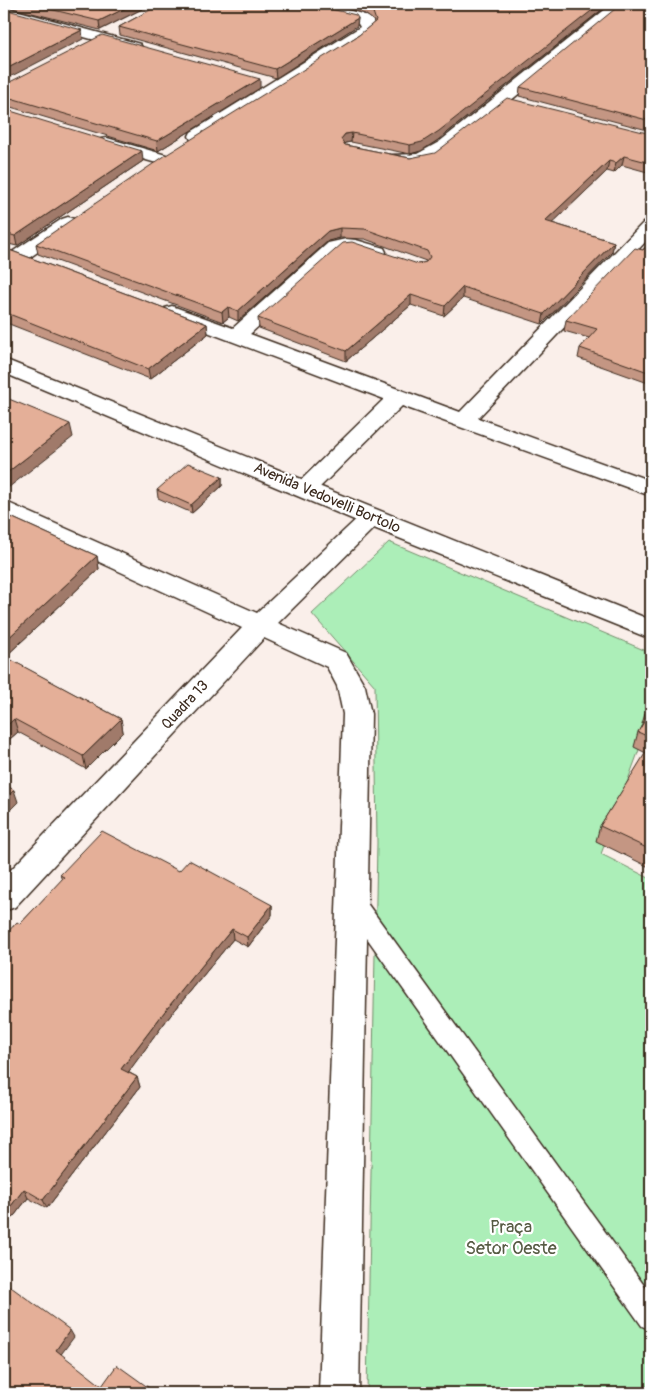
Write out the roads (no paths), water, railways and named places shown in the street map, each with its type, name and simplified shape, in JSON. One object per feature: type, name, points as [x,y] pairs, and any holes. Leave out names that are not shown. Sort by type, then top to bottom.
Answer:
[{"type":"street","points":[[145,170],[368,28],[367,22],[362,19],[301,4]]},
{"type":"street","points":[[383,157],[410,161],[428,157],[620,4]]},
{"type":"street","points":[[4,11],[148,50]]},
{"type":"street","points":[[84,47],[118,29]]},
{"type":"street","points":[[259,80],[277,85]]},
{"type":"street","points":[[502,99],[521,104]]},
{"type":"street","points":[[96,139],[160,159]]},
{"type":"street","points":[[12,253],[82,213]]},
{"type":"street","points":[[463,421],[651,226]]},
{"type":"street","points":[[237,335],[334,247],[343,244],[354,244],[391,257]]},
{"type":"street","points":[[12,253],[46,266]]},
{"type":"street","points":[[155,305],[398,398],[651,489]]},
{"type":"street","name":"Avenida Vedovelli Bortolo","points":[[4,365],[372,518],[651,630]]},
{"type":"street","points":[[305,489],[398,398]]},
{"type":"street","points":[[6,514],[261,624],[338,660],[352,686],[358,714],[339,1393]]},
{"type":"street","name":"Quadra 13","points":[[4,898],[261,624],[372,518]]},
{"type":"lane","points":[[352,900],[651,1317]]},
{"type":"park label","name":"Praça Setor Oeste","points":[[511,1237]]}]
